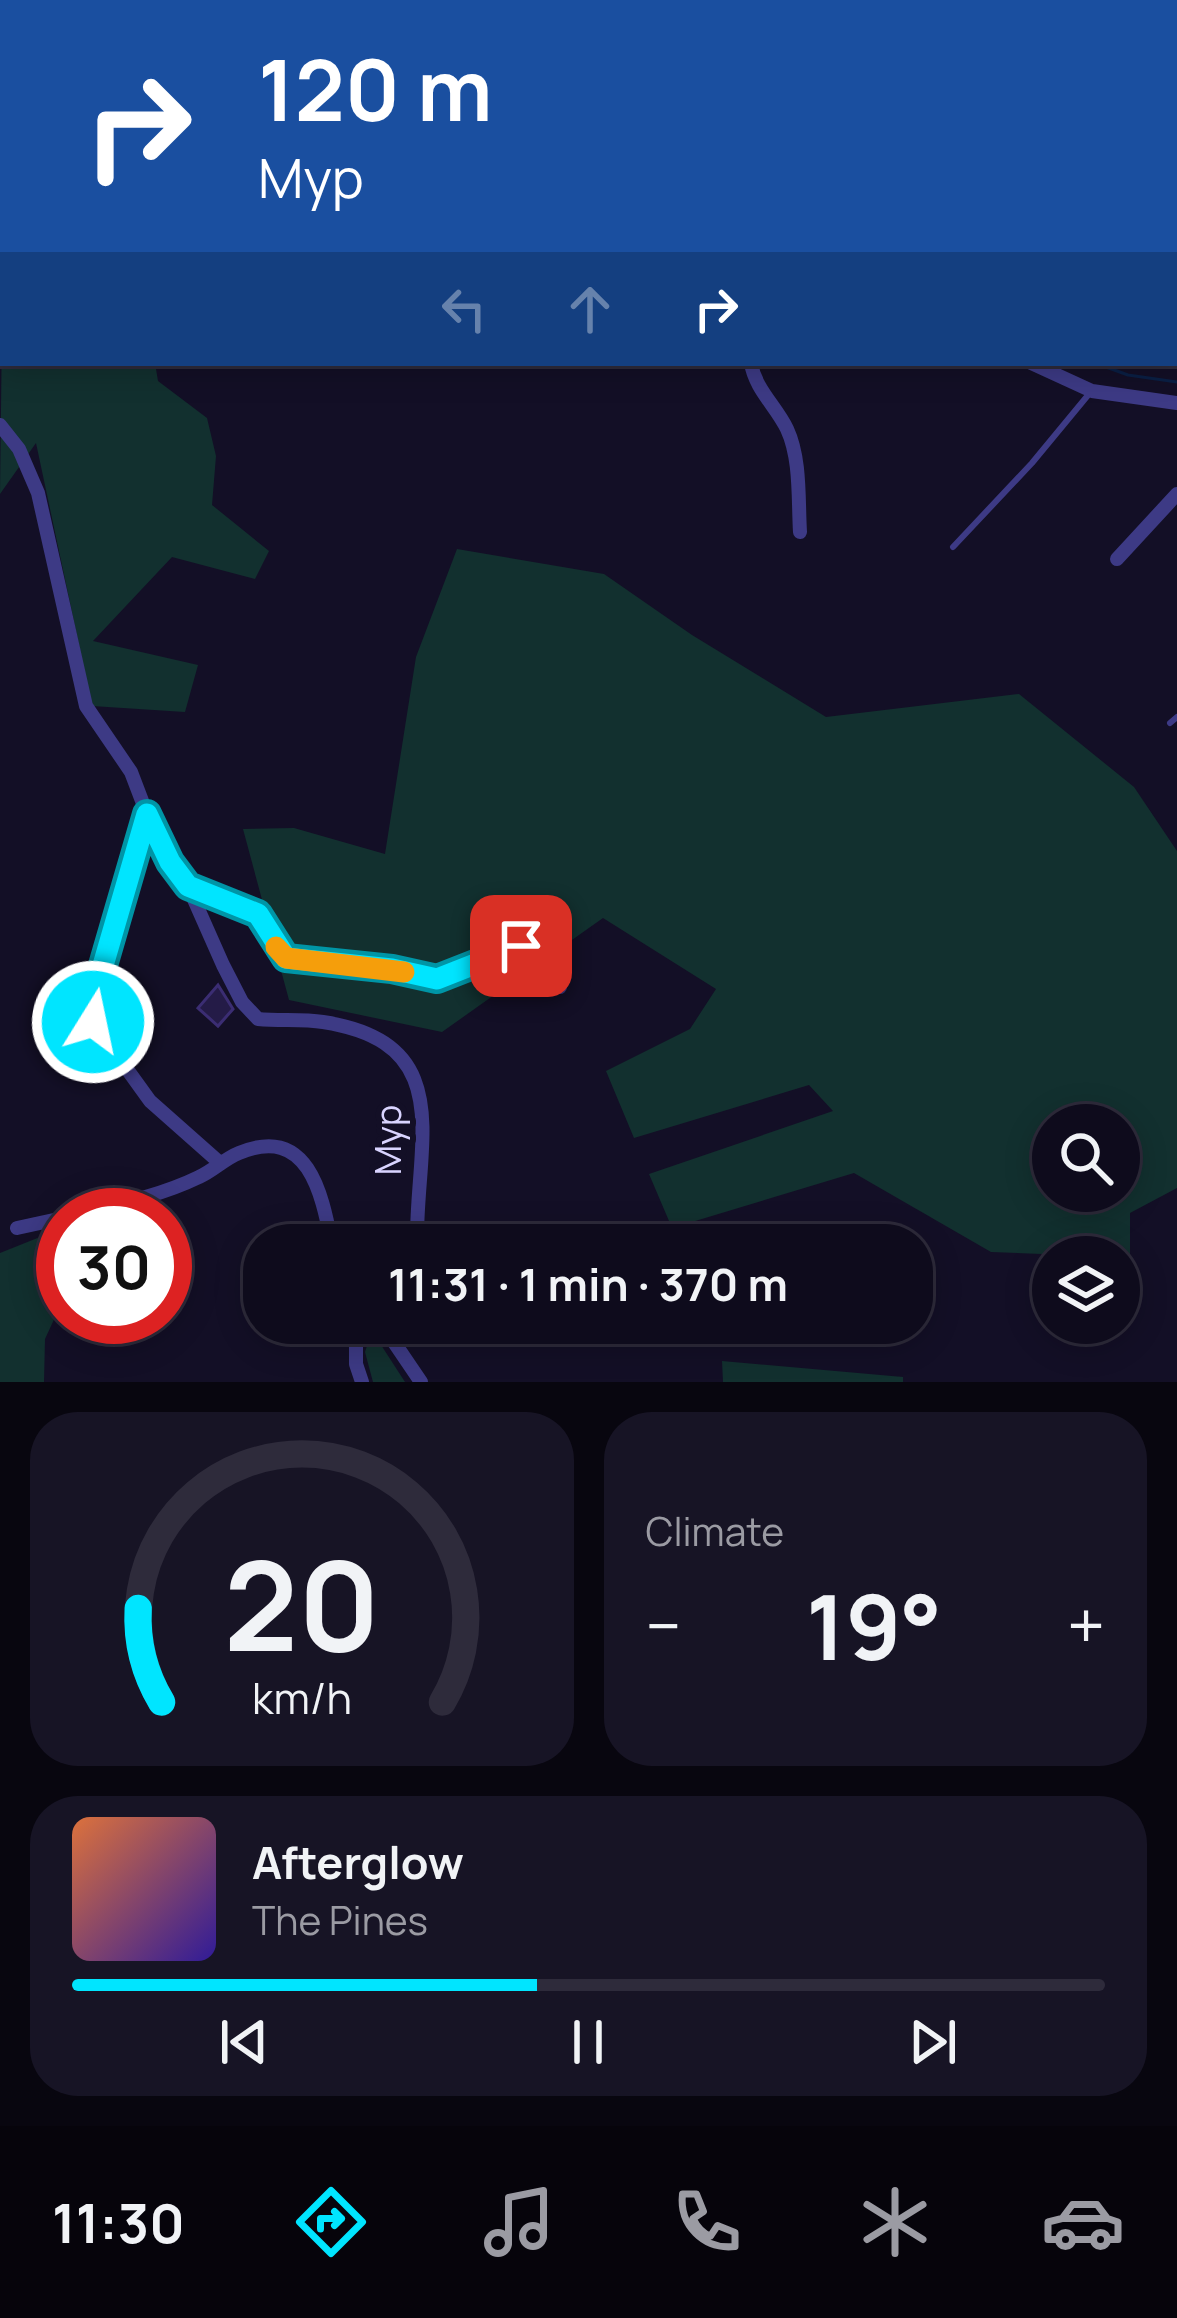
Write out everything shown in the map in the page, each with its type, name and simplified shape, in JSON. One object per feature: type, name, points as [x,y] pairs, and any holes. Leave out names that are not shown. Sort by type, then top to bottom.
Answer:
[{"type":"street","points":[[752,366],[756,382],[788,431],[800,532]]},
{"type":"street","points":[[1037,366],[1091,391],[1177,403]]},
{"type":"street","name":"Мур","points":[[0,425],[19,448],[38,493],[86,706],[143,794],[147,814],[170,862],[188,886],[252,1016],[341,1026],[392,1044],[409,1063],[419,1096],[422,1155],[416,1224]]},
{"type":"street","points":[[1117,559],[1177,494]]},
{"type":"street","points":[[147,814],[97,986],[93,1022],[150,1101],[220,1163]]},
{"type":"street","points":[[188,886],[258,914],[286,958],[392,969],[437,979],[521,946],[529,949],[560,987]]},
{"type":"street","name":"Мур","points":[[169,1188],[202,1177],[238,1153],[273,1146],[301,1160],[322,1193],[328,1224]]},
{"type":"street","points":[[17,1228],[36,1223]]},
{"type":"street","points":[[356,1344],[362,1382]]},
{"type":"street","points":[[395,1344],[421,1382]]},
{"type":"lane","points":[[953,547],[1032,464],[1091,391]]},
{"type":"green space","points":[[2,366],[156,366],[158,381],[207,418],[216,456],[212,505],[269,551],[255,579],[172,557],[93,641],[198,665],[185,712],[92,706],[36,443],[0,494]]},
{"type":"green space","points":[[457,549],[604,574],[692,635],[826,717],[1019,694],[1134,787],[1177,851],[1177,1188],[1140,1208],[1140,1104],[1032,1104],[1032,1212],[1132,1212],[1130,1236],[1032,1236],[1032,1254],[991,1252],[854,1173],[685,1224],[670,1224],[649,1174],[833,1111],[809,1085],[634,1138],[606,1071],[690,1029],[716,989],[603,918],[442,1032],[289,1000],[243,829],[294,828],[385,854],[416,657]]},
{"type":"green space","points":[[36,1239],[36,1344],[45,1344],[44,1382],[0,1382],[0,1253]]},
{"type":"green space","points":[[368,1344],[380,1344],[405,1382],[373,1382],[365,1352]]},
{"type":"green space","points":[[722,1361],[903,1377],[903,1382],[723,1382]]},
{"type":"building","points":[[218,985],[233,1009],[218,1026],[198,1008]]},
{"type":"waterway","points":[[1103,366],[1177,382]]},
{"type":"slow traffic","points":[[276,947],[286,958],[404,972]]},
{"type":"route","points":[[93,1022],[97,986],[147,814],[170,862],[188,886],[258,914],[286,958],[392,969],[437,979],[521,946]]}]
